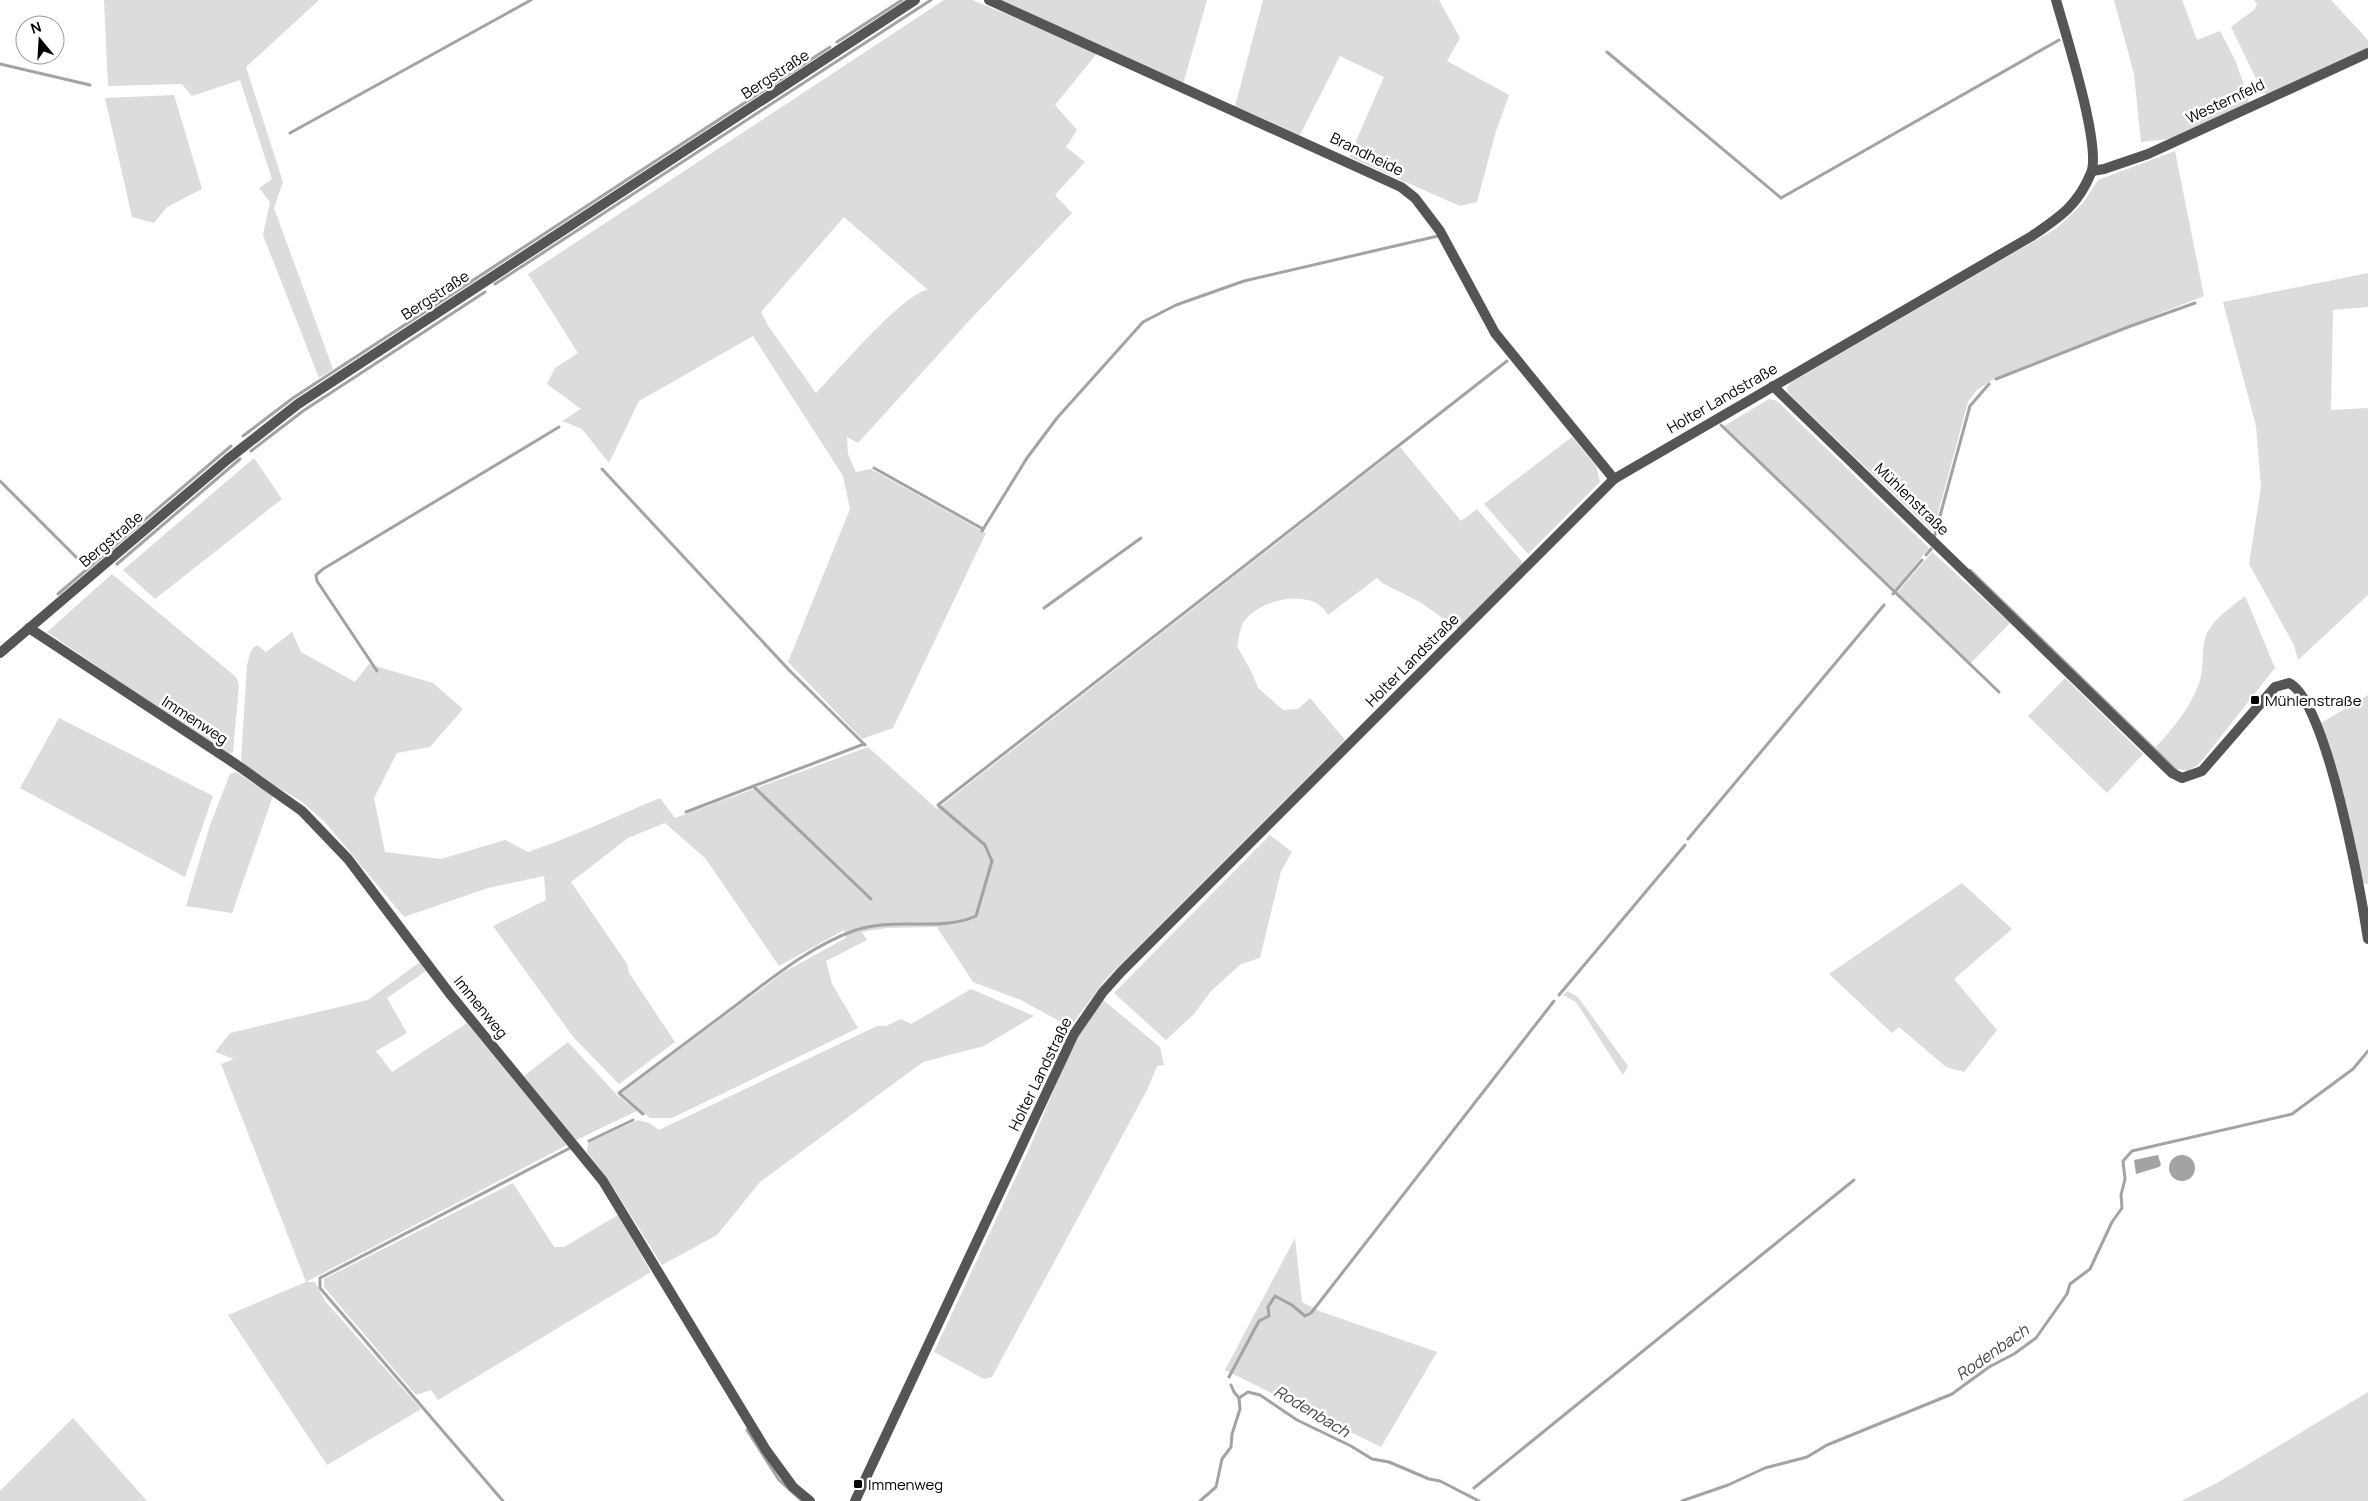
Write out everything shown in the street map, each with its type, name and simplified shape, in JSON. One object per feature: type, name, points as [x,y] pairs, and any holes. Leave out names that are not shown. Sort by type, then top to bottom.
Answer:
[{"type":"street","name":"Bergstraße","points":[[0,653],[228,459],[298,404],[915,0]]},
{"type":"street","name":"Brandheide","points":[[989,0],[1401,186],[1415,198],[1440,231],[1495,332],[1614,479]]},
{"type":"street","name":"Holter Landstraße","points":[[855,1501],[1074,1034],[1103,992],[1121,972],[1614,479],[2032,236],[2064,214],[2078,199],[2092,171],[2093,147],[2085,106],[2056,0]]},
{"type":"street","name":"Westernfeld","points":[[2092,171],[2104,170],[2148,154],[2368,53]]},
{"type":"street","name":"Mühlenstraße","points":[[1773,386],[2172,773],[2182,778],[2202,771],[2275,687],[2289,684],[2296,687],[2302,694],[2322,742],[2343,814],[2358,875],[2368,939]]},
{"type":"street","name":"Immenweg","points":[[29,628],[237,765],[302,811],[348,859],[450,994],[603,1181],[766,1450],[793,1487],[810,1501]]},
{"type":"shaded area","points":[[104,0],[319,0],[246,67],[283,182],[274,208],[333,369],[319,378],[263,235],[270,202],[259,188],[272,179],[240,80],[192,96],[182,84],[108,86]]},
{"type":"shaded area","points":[[944,0],[972,0],[1098,52],[1055,105],[1077,130],[1066,147],[1085,162],[1055,195],[1072,213],[967,323],[858,443],[847,437],[848,454],[856,472],[871,469],[986,533],[893,728],[862,739],[788,662],[850,509],[843,476],[753,336],[639,401],[609,463],[582,429],[562,421],[581,409],[547,384],[555,368],[578,353],[528,274]],"holes":[[[844,217],[928,290],[917,294],[887,318],[816,393],[769,327],[761,312]]]},
{"type":"shaded area","points":[[996,0],[1207,0],[1183,84]]},
{"type":"shaded area","points":[[1263,0],[1439,0],[1460,38],[1447,61],[1509,95],[1496,131],[1477,202],[1460,206],[1349,157],[1384,77],[1340,56],[1300,135],[1235,106]]},
{"type":"shaded area","points":[[2114,0],[2182,0],[2197,40],[2220,31],[2235,60],[2249,99],[2248,103],[2177,138],[2141,142],[2134,74]]},
{"type":"shaded area","points":[[2254,0],[2331,0],[2368,40],[2368,49],[2267,95],[2262,91],[2231,27],[2255,9],[2257,4]]},
{"type":"shaded area","points":[[174,95],[202,189],[167,207],[154,223],[132,217],[105,98]]},
{"type":"shaded area","points":[[2175,151],[2204,296],[1995,378],[1977,390],[1968,402],[1933,532],[1788,393],[1787,388],[1790,383],[2057,228],[2083,203],[2098,180]]},
{"type":"shaded area","points":[[2368,273],[2368,307],[2333,310],[2331,410],[2368,408],[2368,595],[2298,660],[2294,645],[2249,564],[2261,487],[2256,426],[2223,302]]},
{"type":"shaded area","points":[[1769,399],[1777,401],[1929,548],[1895,590],[1724,426]]},
{"type":"shaded area","points":[[1572,437],[1596,466],[1600,482],[1528,554],[1484,504]]},
{"type":"shaded area","points":[[1400,447],[1461,521],[1477,509],[1523,563],[1458,629],[1420,602],[1382,583],[1377,578],[1328,615],[1321,606],[1311,601],[1287,599],[1263,606],[1243,622],[1237,646],[1258,688],[1283,710],[1298,709],[1310,698],[1345,740],[1106,979],[1070,1027],[1021,1000],[973,982],[937,927],[886,928],[862,932],[867,940],[826,961],[832,984],[858,1028],[672,1118],[650,1118],[622,1093],[784,972],[846,938],[844,930],[779,966],[706,859],[665,823],[628,838],[571,882],[627,964],[629,973],[675,1042],[619,1084],[574,1038],[493,926],[546,900],[544,876],[488,888],[404,917],[324,821],[301,801],[247,769],[241,760],[247,665],[251,650],[257,645],[266,652],[292,632],[301,652],[355,682],[369,664],[433,683],[463,709],[430,747],[397,753],[374,798],[385,852],[441,859],[505,840],[528,852],[660,798],[675,818],[868,747],[937,809]]},
{"type":"shaded area","points":[[254,458],[282,499],[155,599],[123,570]]},
{"type":"shaded area","points":[[1932,552],[2010,623],[1970,664],[1897,593]]},
{"type":"shaded area","points":[[112,574],[236,677],[239,685],[233,752],[227,755],[47,632]]},
{"type":"shaded area","points":[[2245,596],[2275,668],[2199,764],[2188,771],[2178,769],[2155,748],[2176,724],[2194,696],[2201,676],[2204,641],[2208,631],[2220,616]]},
{"type":"shaded area","points":[[2065,678],[2143,754],[2107,793],[2028,716]]},
{"type":"shaded area","points":[[2368,695],[2368,884],[2363,883],[2321,723]]},
{"type":"shaded area","points":[[59,718],[213,796],[185,877],[20,788]]},
{"type":"shaded area","points":[[236,772],[273,796],[232,913],[186,906],[210,825],[230,774]]},
{"type":"shaded area","points":[[1270,835],[1292,852],[1281,871],[1260,958],[1241,964],[1211,991],[1194,1014],[1166,1040],[1114,993]]},
{"type":"shaded area","points":[[1962,883],[2012,929],[1954,979],[1997,1030],[1964,1072],[1946,1067],[1899,1027],[1892,1033],[1829,974]]},
{"type":"shaded area","points":[[420,962],[426,971],[387,998],[407,1033],[376,1051],[392,1072],[467,1023],[567,1145],[306,1282],[221,1064],[234,1059],[215,1052],[230,1033],[368,1000]]},
{"type":"shaded area","points":[[971,989],[1034,1016],[984,1046],[923,1062],[760,1182],[717,1235],[662,1265],[608,1179],[587,1152],[588,1143],[638,1120],[649,1123],[659,1130],[877,1026],[886,1026],[901,1019],[911,1024]]},
{"type":"shaded area","points":[[1568,991],[1578,997],[1628,1066],[1623,1075],[1576,1002],[1563,995]]},
{"type":"shaded area","points":[[1102,999],[1160,1047],[1164,1065],[1157,1066],[1147,1090],[992,1377],[984,1379],[934,1352],[1029,1149],[1077,1035]]},
{"type":"shaded area","points":[[568,1042],[617,1095],[637,1111],[576,1140],[524,1076]]},
{"type":"shaded area","points":[[2158,1155],[2161,1165],[2159,1167],[2136,1174],[2134,1160]]},
{"type":"shaded area","points":[[2182,1155],[2191,1159],[2195,1168],[2191,1177],[2182,1181],[2173,1177],[2169,1168],[2173,1159]]},
{"type":"shaded area","points":[[513,1183],[554,1247],[564,1247],[618,1215],[651,1272],[438,1400],[431,1390],[416,1395],[324,1287],[324,1279]]},
{"type":"shaded area","points":[[1295,1238],[1302,1302],[1319,1311],[1437,1352],[1381,1447],[1225,1370]]},
{"type":"shaded area","points":[[306,1282],[315,1282],[325,1301],[421,1409],[327,1465],[228,1315]]},
{"type":"shaded area","points":[[2368,1392],[2368,1501],[2181,1501],[2217,1483]]},
{"type":"shaded area","points":[[73,1418],[147,1501],[0,1501],[0,1491]]},
{"type":"waterway","points":[[290,133],[531,0]]},
{"type":"waterway","points":[[837,42],[902,0]]},
{"type":"waterway","points":[[495,284],[931,0]]},
{"type":"waterway","points":[[1607,52],[1781,198],[2059,40]]},
{"type":"waterway","points":[[243,436],[293,398],[830,47]]},
{"type":"waterway","points":[[0,64],[90,85]]},
{"type":"waterway","points":[[982,531],[1027,458],[1057,418],[1143,322],[1176,305],[1244,281],[1438,236]]},
{"type":"waterway","points":[[251,451],[303,411],[485,292]]},
{"type":"waterway","points":[[1996,379],[2195,303]]},
{"type":"waterway","points":[[643,1114],[619,1093],[808,953],[840,936],[871,926],[948,923],[963,921],[976,916],[992,861],[985,845],[938,805],[1507,361]]},
{"type":"waterway","points":[[1934,538],[1970,406],[1989,384]]},
{"type":"waterway","points":[[1721,425],[1999,692]]},
{"type":"waterway","points":[[377,671],[317,581],[316,575],[559,427]]},
{"type":"waterway","points":[[58,594],[231,446]]},
{"type":"waterway","points":[[117,564],[240,459]]},
{"type":"waterway","points":[[874,468],[983,529]]},
{"type":"waterway","points":[[602,469],[789,670],[865,745]]},
{"type":"waterway","points":[[0,481],[87,568]]},
{"type":"waterway","points":[[1044,608],[1141,538]]},
{"type":"waterway","points":[[1926,555],[1931,549]]},
{"type":"waterway","points":[[1893,594],[1922,560]]},
{"type":"waterway","points":[[1970,570],[2176,770]]},
{"type":"waterway","points":[[1688,839],[1884,605]]},
{"type":"waterway","points":[[686,812],[864,744]]},
{"type":"waterway","points":[[753,786],[871,899]]},
{"type":"waterway","points":[[1559,995],[1685,845]]},
{"type":"waterway","points":[[1229,1377],[1259,1321],[1269,1316],[1268,1307],[1275,1296],[1292,1305],[1305,1316],[1311,1313],[1554,1001]]},
{"type":"waterway","name":"Rodenbach","points":[[1682,1501],[1728,1485],[1765,1468],[1807,1457],[1827,1445],[1952,1394],[1989,1367],[2014,1354],[2036,1338],[2067,1294],[2070,1284],[2090,1269],[2112,1222],[2122,1208],[2121,1195],[2125,1179],[2123,1161],[2132,1151],[2292,1114],[2353,1069],[2368,1051]]},
{"type":"waterway","points":[[589,1141],[633,1120]]},
{"type":"waterway","points":[[503,1501],[320,1288],[320,1278],[570,1148]]},
{"type":"waterway","points":[[1474,1488],[1854,1180]]},
{"type":"waterway","points":[[1231,1385],[1239,1398]]},
{"type":"waterway","name":"Rodenbach","points":[[1239,1398],[1248,1392],[1260,1395],[1297,1420],[1351,1446],[1372,1459],[1389,1462],[1429,1479],[1440,1481],[1479,1501]]},
{"type":"waterway","name":"Rodenbach","points":[[1200,1501],[1216,1487],[1222,1459],[1231,1447],[1232,1434],[1240,1409],[1239,1398]]},
{"type":"waterway","points":[[747,1430],[779,1480],[802,1501]]},
{"type":"place","name":"Mühlenstraße","points":[[2255,700]]},
{"type":"place","name":"Immenweg","points":[[858,1484]]}]
